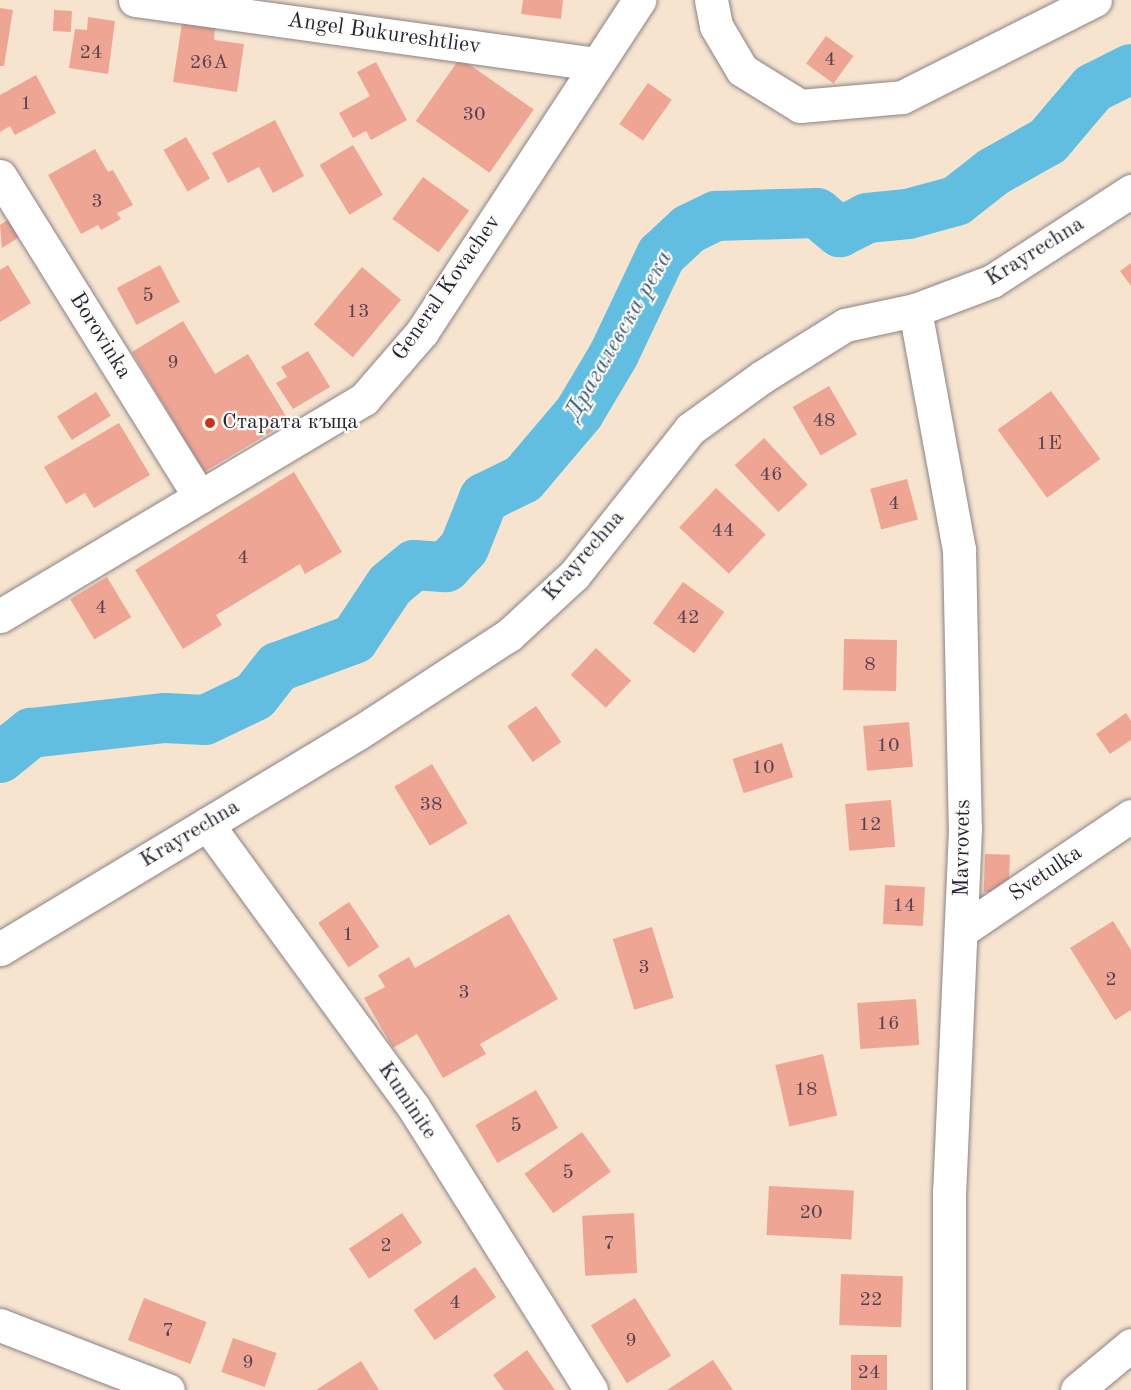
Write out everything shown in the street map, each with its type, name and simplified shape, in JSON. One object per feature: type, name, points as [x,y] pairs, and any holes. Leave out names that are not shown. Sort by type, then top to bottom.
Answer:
[{"type":"street","name":"Angel Bukureshtliev","points":[[135,0],[597,64]]},
{"type":"street","name":"General Kovachev","points":[[0,616],[364,399],[422,332],[639,0]]},
{"type":"street","points":[[711,0],[716,26],[742,70],[800,106],[902,98],[1095,0]]},
{"type":"street","name":"Borovinka","points":[[0,176],[200,496]]},
{"type":"street","name":"Krayrechna","points":[[0,949],[207,824],[509,635],[574,574],[690,429],[845,325],[915,310],[992,281],[1131,191]]},
{"type":"street","name":"Mavrovets","points":[[915,310],[959,549],[965,829],[949,1190],[949,1390]]},
{"type":"street","name":"Svetulka","points":[[961,931],[1131,816]]},
{"type":"street","name":"Kuminite","points":[[207,824],[414,1108],[591,1390]]},
{"type":"street","points":[[0,1325],[168,1390]]},
{"type":"street","points":[[1077,1390],[1131,1345]]},
{"type":"building","points":[[523,0],[563,0],[561,19],[521,14]]},
{"type":"building","points":[[0,8],[13,10],[4,66],[0,66]]},
{"type":"building","points":[[54,10],[72,11],[71,32],[53,31]]},
{"type":"building","points":[[88,17],[115,21],[108,74],[69,68],[75,29],[87,30]]},
{"type":"building","points":[[182,23],[215,28],[214,40],[244,44],[237,92],[173,82]]},
{"type":"building","points":[[826,36],[854,56],[834,83],[806,64]]},
{"type":"building","points":[[460,58],[534,110],[490,173],[416,121]]},
{"type":"building","points":[[376,62],[407,120],[371,140],[366,131],[353,138],[339,113],[370,96],[357,72]]},
{"type":"building","points":[[36,75],[56,113],[15,135],[10,126],[0,132],[0,95]]},
{"type":"building","points":[[648,83],[672,100],[643,141],[619,124]]},
{"type":"building","points":[[275,120],[304,176],[273,193],[259,167],[228,183],[212,153]]},
{"type":"building","points":[[186,137],[210,179],[187,192],[163,150]]},
{"type":"building","points":[[353,145],[383,195],[349,215],[320,165]]},
{"type":"building","points":[[95,149],[108,172],[113,170],[133,205],[117,213],[121,219],[101,230],[98,225],[81,234],[48,175]]},
{"type":"building","points":[[423,177],[469,211],[439,253],[392,219]]},
{"type":"building","points":[[13,217],[24,234],[2,248],[0,225]]},
{"type":"building","points":[[1131,263],[1131,286],[1120,271]]},
{"type":"building","points":[[8,265],[31,303],[0,322],[0,270]]},
{"type":"building","points":[[160,265],[180,302],[136,325],[117,288]]},
{"type":"building","points":[[362,267],[401,300],[353,357],[314,324]]},
{"type":"building","points":[[183,321],[215,374],[248,354],[289,421],[204,472],[132,352]]},
{"type":"building","points":[[308,351],[330,387],[293,409],[276,383],[287,377],[281,367]]},
{"type":"building","points":[[829,386],[857,434],[821,455],[793,407]]},
{"type":"building","points":[[1051,391],[1100,459],[1047,498],[998,430]]},
{"type":"building","points":[[96,392],[111,416],[72,440],[57,416]]},
{"type":"building","points":[[119,423],[150,475],[94,508],[85,493],[66,504],[44,467]]},
{"type":"building","points":[[764,438],[808,485],[778,512],[735,465]]},
{"type":"building","points":[[294,472],[342,552],[305,574],[300,564],[216,615],[222,625],[183,649],[135,570]]},
{"type":"building","points":[[907,479],[918,520],[881,529],[870,489]]},
{"type":"building","points":[[716,488],[766,534],[729,574],[679,527]]},
{"type":"building","points":[[107,577],[131,617],[94,639],[70,599]]},
{"type":"building","points":[[683,582],[724,612],[694,653],[653,623]]},
{"type":"building","points":[[844,639],[897,640],[896,691],[843,690]]},
{"type":"building","points":[[596,648],[631,681],[606,708],[571,675]]},
{"type":"building","points":[[536,706],[561,742],[533,762],[507,726]]},
{"type":"building","points":[[1126,713],[1131,721],[1131,740],[1110,754],[1096,734]]},
{"type":"building","points":[[909,722],[913,767],[867,771],[863,726]]},
{"type":"building","points":[[782,743],[793,777],[744,793],[733,759]]},
{"type":"building","points":[[432,764],[468,823],[430,846],[394,787]]},
{"type":"building","points":[[891,800],[895,847],[849,851],[845,804]]},
{"type":"building","points":[[985,854],[1010,855],[1009,893],[984,892]]},
{"type":"building","points":[[885,885],[925,887],[923,926],[883,924]]},
{"type":"building","points":[[349,902],[379,947],[349,967],[318,923]]},
{"type":"building","points":[[509,914],[558,999],[480,1044],[486,1054],[443,1078],[417,1034],[393,1048],[364,998],[385,987],[378,975],[409,957],[415,968]]},
{"type":"building","points":[[1113,921],[1131,950],[1131,1010],[1115,1020],[1070,948]]},
{"type":"building","points":[[652,927],[674,998],[634,1010],[613,939]]},
{"type":"building","points":[[916,999],[919,1045],[860,1049],[857,1003]]},
{"type":"building","points":[[823,1054],[837,1115],[789,1126],[775,1065]]},
{"type":"building","points":[[536,1090],[558,1128],[497,1163],[475,1125]]},
{"type":"building","points":[[582,1132],[611,1172],[553,1213],[525,1174]]},
{"type":"building","points":[[769,1186],[854,1190],[851,1239],[766,1235]]},
{"type":"building","points":[[402,1213],[422,1243],[369,1279],[349,1249]]},
{"type":"building","points":[[634,1213],[637,1273],[585,1276],[582,1216]]},
{"type":"building","points":[[475,1267],[496,1297],[435,1340],[414,1310]]},
{"type":"building","points":[[841,1274],[903,1276],[901,1327],[839,1325]]},
{"type":"building","points":[[144,1298],[207,1322],[190,1364],[128,1340]]},
{"type":"building","points":[[635,1298],[671,1356],[627,1383],[591,1326]]},
{"type":"building","points":[[233,1338],[276,1353],[265,1387],[221,1372]]},
{"type":"building","points":[[527,1350],[555,1390],[504,1390],[493,1375]]},
{"type":"building","points":[[851,1355],[887,1355],[887,1390],[851,1390]]},
{"type":"building","points":[[713,1360],[733,1390],[667,1390]]},
{"type":"building","points":[[361,1361],[379,1390],[316,1390]]},
{"type":"waterway","name":"Драгалевска река","points":[[0,758],[31,733],[165,718],[205,720],[255,696],[278,667],[354,639],[390,585],[414,565],[446,567],[464,548],[484,498],[523,479],[579,413],[614,354],[661,255],[689,229],[716,216],[817,213],[840,232],[867,218],[908,214],[956,201],[993,172],[1048,141],[1093,88],[1131,69]]},
{"type":"place","name":"Старата къща","points":[[210,423]]}]
